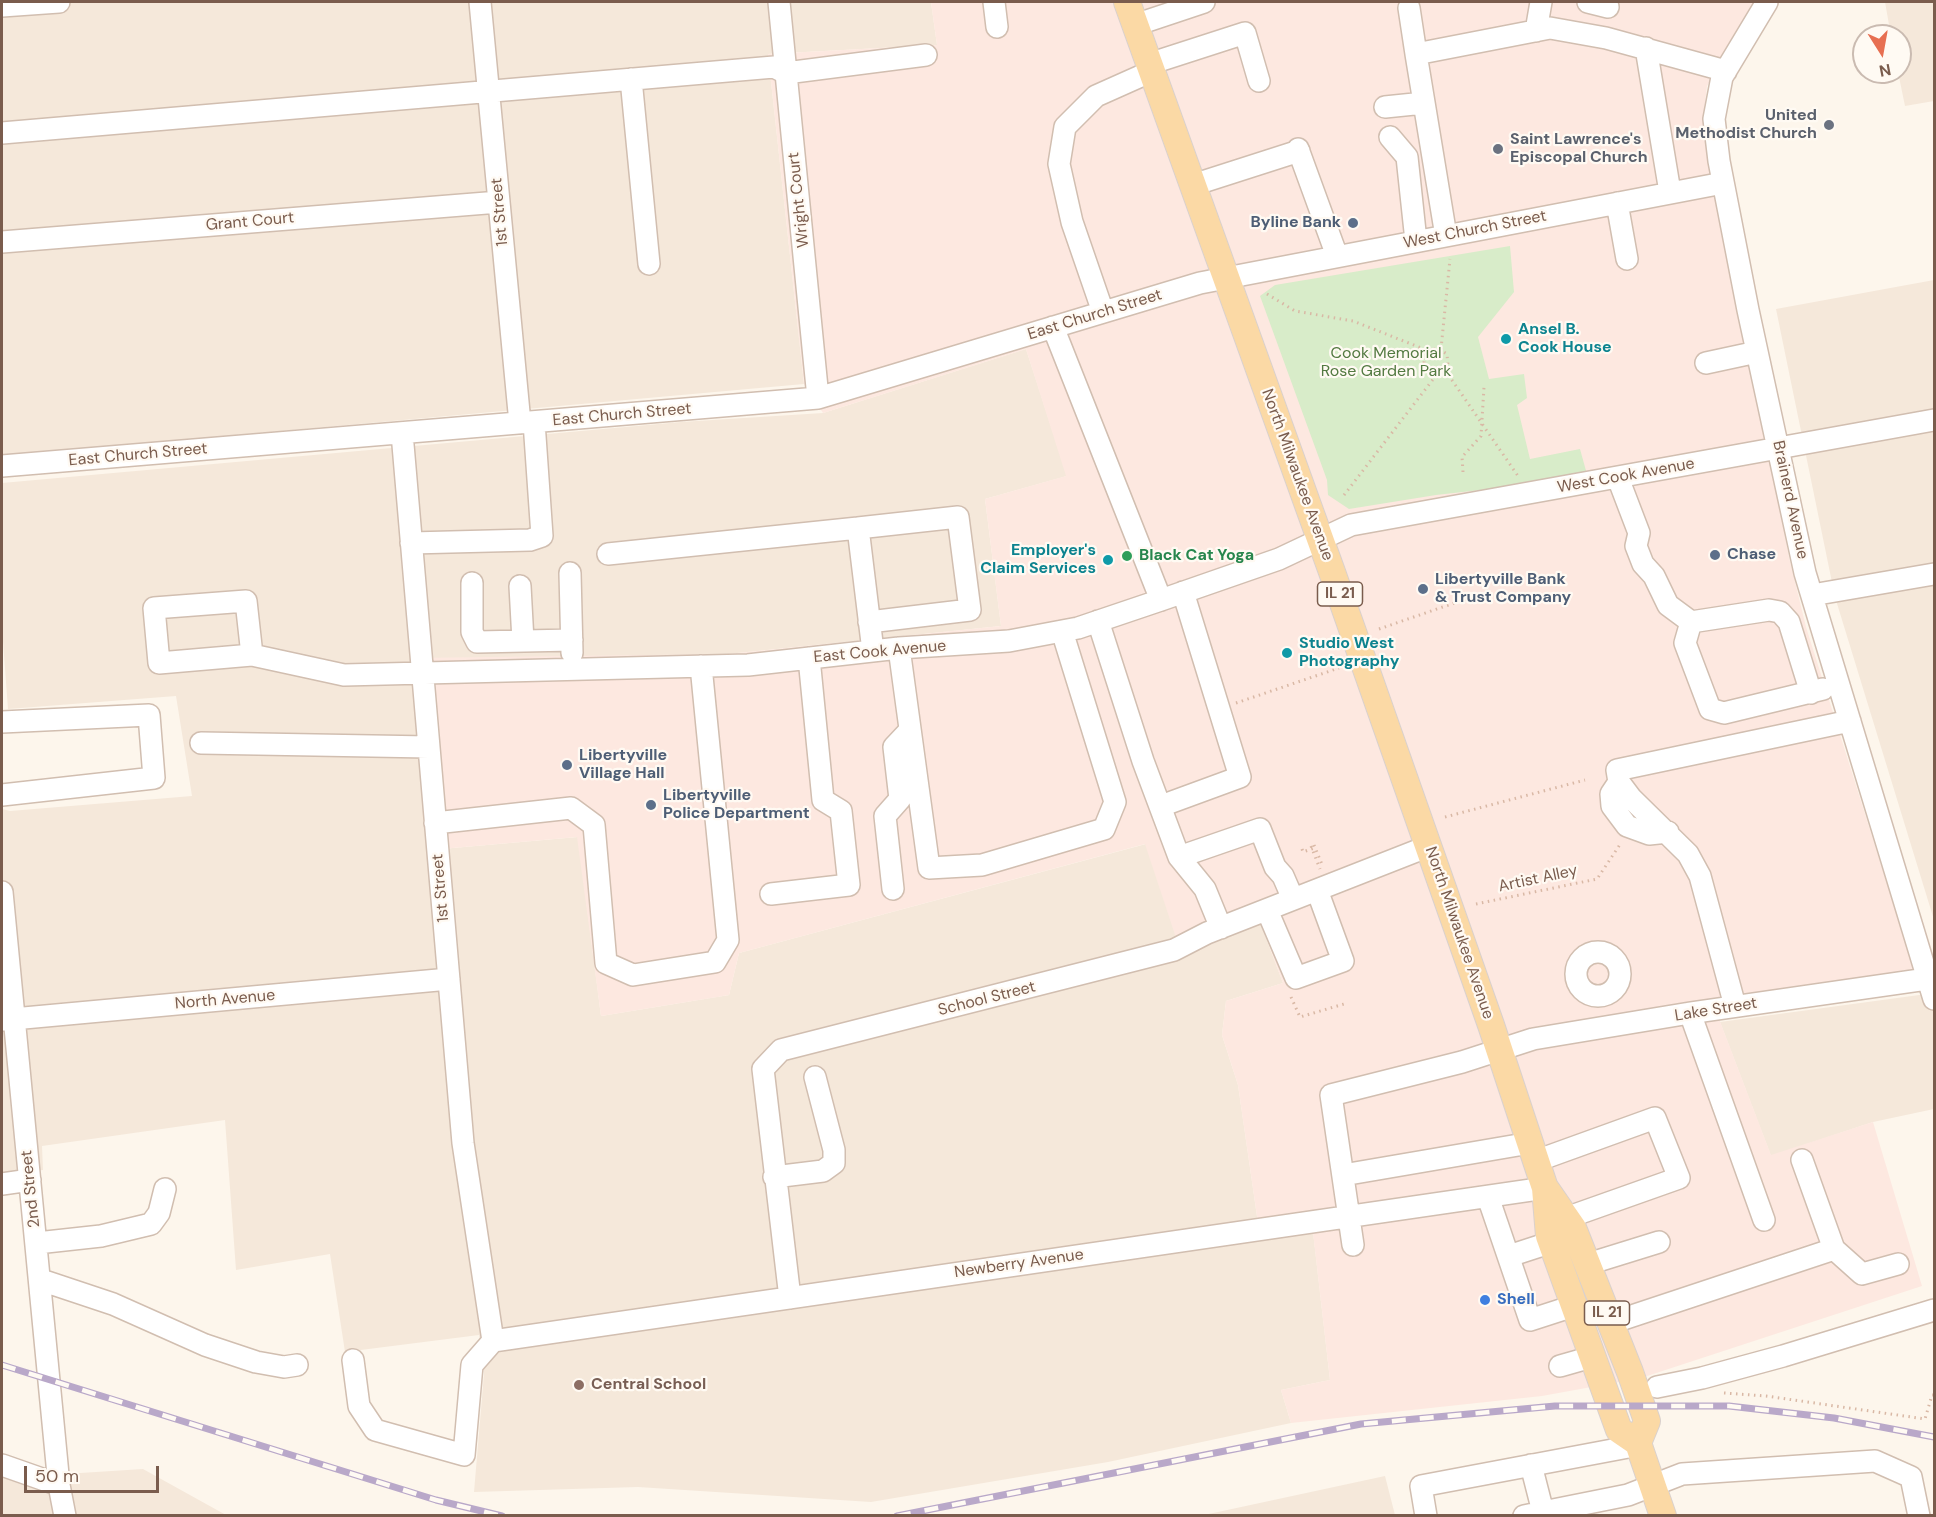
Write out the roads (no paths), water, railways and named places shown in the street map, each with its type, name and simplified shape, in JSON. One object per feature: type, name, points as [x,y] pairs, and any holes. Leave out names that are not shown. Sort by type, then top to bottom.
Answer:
[{"type":"main road","name":"North Milwaukee Avenue","points":[[1131,13],[1321,540],[1499,1050],[1545,1188],[1552,1242],[1619,1430],[1638,1444],[1663,1515]]},
{"type":"main road","name":"North Milwaukee Avenue","points":[[1545,1188],[1573,1228],[1647,1421],[1638,1444]]},
{"type":"street","points":[[2,6],[59,2]]},
{"type":"street","name":"1st Street","points":[[411,543],[530,540],[542,536],[499,202],[480,2]]},
{"type":"street","name":"Wright Court","points":[[779,2],[818,398]]},
{"type":"street","points":[[994,2],[997,27]]},
{"type":"street","points":[[1131,13],[1204,2]]},
{"type":"street","points":[[1536,31],[1541,2]]},
{"type":"street","name":"Brainerd Avenue","points":[[1767,2],[1726,71],[1717,98],[1714,119],[1723,183],[1757,352],[1812,595],[1931,979],[1935,999]]},
{"type":"street","points":[[1409,8],[1446,236]]},
{"type":"street","points":[[1416,54],[1557,29],[1646,48],[1726,71]]},
{"type":"street","points":[[1103,312],[1072,222],[1059,164],[1065,127],[1096,96],[1150,67],[1245,33],[1259,81]]},
{"type":"street","points":[[1646,48],[1670,192]]},
{"type":"street","points":[[2,133],[774,67],[786,73],[926,55]]},
{"type":"street","points":[[631,79],[649,264]]},
{"type":"street","points":[[1385,107],[1424,103]]},
{"type":"street","points":[[1390,137],[1407,157],[1416,241]]},
{"type":"street","points":[[1193,185],[1298,150],[1337,256]]},
{"type":"street","name":"West Church Street","points":[[1226,277],[1723,183]]},
{"type":"street","name":"Grant Court","points":[[2,242],[499,202]]},
{"type":"street","points":[[1617,203],[1628,259]]},
{"type":"street","name":"East Church Street","points":[[2,466],[818,398],[1226,277]]},
{"type":"street","points":[[1053,327],[1161,600]]},
{"type":"street","points":[[1706,363],[1757,352]]},
{"type":"street","name":"West Cook Avenue","points":[[1321,540],[1351,525],[1935,420]]},
{"type":"street","name":"1st Street","points":[[402,433],[463,1143],[493,1341]]},
{"type":"street","points":[[1618,478],[1639,533],[1636,546],[1643,564],[1654,576],[1668,605],[1691,622],[1769,610],[1780,612],[1789,622],[1811,693]]},
{"type":"street","points":[[608,554],[958,517],[970,610],[869,622]]},
{"type":"street","points":[[858,528],[873,651]]},
{"type":"street","name":"East Cook Avenue","points":[[252,656],[246,601],[154,608],[159,663],[252,656],[344,675],[422,671],[748,665],[899,648],[1009,641],[1062,631],[1098,621],[1279,559],[1321,540]]},
{"type":"street","points":[[570,573],[572,669]]},
{"type":"street","points":[[1812,595],[1935,574]]},
{"type":"street","points":[[471,583],[472,632],[477,642],[572,640]]},
{"type":"street","points":[[520,586],[523,641]]},
{"type":"street","points":[[1161,806],[1240,777],[1183,592]]},
{"type":"street","points":[[1098,621],[1143,761],[1179,857],[1205,889],[1221,928]]},
{"type":"street","points":[[1691,622],[1685,643],[1710,709],[1724,713],[1839,685]]},
{"type":"street","points":[[899,648],[929,868],[982,865],[1104,829],[1115,802],[1062,631]]},
{"type":"street","points":[[1797,645],[1825,639]]},
{"type":"street","points":[[771,894],[849,885],[841,812],[823,800],[809,658]]},
{"type":"street","points":[[435,823],[571,808],[594,825],[606,963],[633,975],[715,962],[728,940],[701,666]]},
{"type":"street","points":[[2,722],[149,715],[154,778],[2,795]]},
{"type":"street","points":[[1735,1006],[1700,876],[1688,854],[1631,798],[1619,782],[1617,770],[1764,748],[1850,721]]},
{"type":"street","points":[[893,889],[885,816],[900,799],[894,747],[910,730]]},
{"type":"street","points":[[201,743],[429,747]]},
{"type":"street","points":[[1179,857],[1260,829],[1275,867],[1283,876],[1293,899]]},
{"type":"street","name":"School Street","points":[[790,1298],[763,1069],[781,1050],[1174,950],[1293,899],[1320,876],[1429,846]]},
{"type":"street","points":[[1267,910],[1296,978],[1343,961],[1320,876]]},
{"type":"street","name":"2nd Street","points":[[2,892],[7,1019],[30,1180],[59,1485],[65,1515]]},
{"type":"street","name":"North Avenue","points":[[7,1019],[449,979]]},
{"type":"street","name":"Lake Street","points":[[1343,1175],[1331,1095],[1533,1039],[1735,1006],[1931,979]]},
{"type":"street","points":[[1607,995],[1615,1026]]},
{"type":"street","points":[[1690,1013],[1764,1220]]},
{"type":"street","points":[[774,1177],[823,1171],[834,1163],[834,1150],[815,1077]]},
{"type":"street","points":[[1353,1245],[1343,1175],[1533,1152],[1655,1118],[1679,1178],[1566,1218]]},
{"type":"street","points":[[1802,1160],[1834,1249],[1862,1274],[1898,1264]]},
{"type":"street","points":[[2,1184],[30,1180]]},
{"type":"street","name":"Newberry Avenue","points":[[493,1341],[1545,1188]]},
{"type":"street","points":[[37,1243],[101,1236],[151,1224],[159,1213],[165,1190]]},
{"type":"street","points":[[1488,1197],[1530,1320],[1564,1309]]},
{"type":"street","points":[[1509,1256],[1552,1242]]},
{"type":"street","points":[[1587,1264],[1659,1242]]},
{"type":"street","points":[[1611,1323],[1834,1249]]},
{"type":"street","points":[[41,1280],[113,1304],[205,1345],[256,1362],[284,1366],[297,1365]]},
{"type":"street","points":[[1657,1387],[1702,1378],[1783,1356],[1935,1310]]},
{"type":"street","points":[[353,1360],[360,1406],[375,1430],[465,1455],[472,1365],[493,1341]]},
{"type":"street","points":[[1560,1366],[1581,1360]]},
{"type":"street","points":[[1426,1515],[1421,1486],[1638,1444]]},
{"type":"street","points":[[1531,1465],[1533,1514],[1628,1495],[1682,1474],[1875,1461],[1911,1477],[1919,1515]]},
{"type":"street","points":[[2,1465],[59,1485]]},
{"type":"railway","points":[[2,1365],[436,1500],[502,1516]]},
{"type":"railway","points":[[897,1516],[1361,1424],[1555,1406],[1729,1406],[1834,1418],[1934,1437]]},
{"type":"place","name":"United Methodist Church","points":[[1829,125]]},
{"type":"place","name":"Saint Lawrence's Episcopal Church","points":[[1498,149]]},
{"type":"place","name":"Byline Bank","points":[[1353,223]]},
{"type":"place","name":"Ansel B. Cook House","points":[[1506,339]]},
{"type":"place","name":"Chase","points":[[1715,555]]},
{"type":"place","name":"Black Cat Yoga","points":[[1127,556]]},
{"type":"place","name":"Employer's Claim Services","points":[[1108,560]]},
{"type":"place","name":"Libertyville Bank & Trust Company","points":[[1423,589]]},
{"type":"place","name":"Studio West Photography","points":[[1287,653]]},
{"type":"place","name":"Libertyville Village Hall","points":[[567,765]]},
{"type":"place","name":"Libertyville Police Department","points":[[651,805]]},
{"type":"place","name":"Shell","points":[[1485,1300]]},
{"type":"place","name":"Central School","points":[[579,1385]]},
{"type":"park label","name":"Cook Memorial Rose Garden Park","points":[[1386,363]]}]
